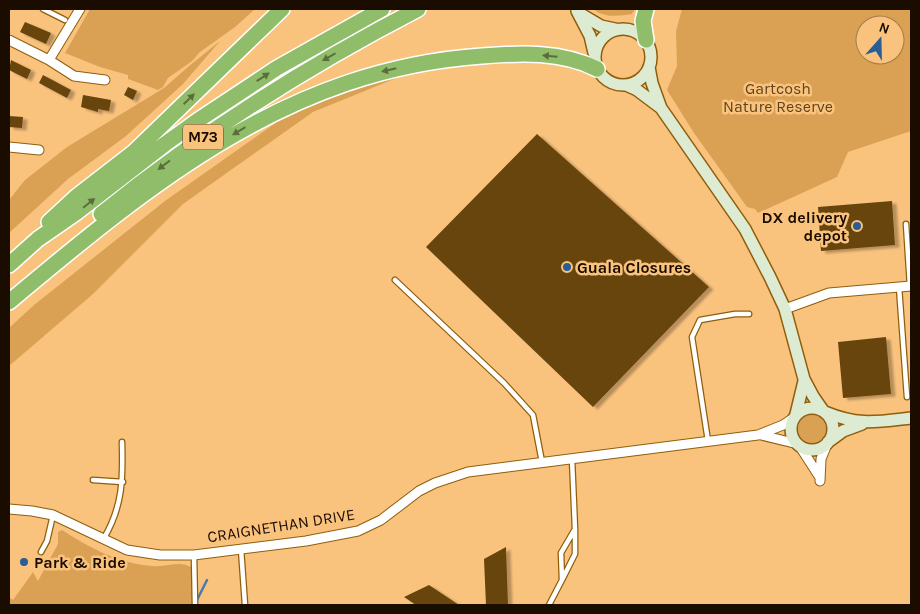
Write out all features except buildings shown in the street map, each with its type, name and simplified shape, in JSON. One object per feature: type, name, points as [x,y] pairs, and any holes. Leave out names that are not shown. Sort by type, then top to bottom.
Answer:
[{"type":"highway","points":[[9,258],[76,197],[134,152],[282,9]]},
{"type":"highway","name":"M73","points":[[9,265],[38,239],[77,212],[149,155],[197,121],[277,68],[382,9]]},
{"type":"highway","name":"M73","points":[[9,295],[27,277],[93,221],[169,161],[279,87],[364,37],[418,9]]},
{"type":"highway","points":[[646,9],[643,21],[646,40]]},
{"type":"highway","points":[[9,302],[97,229],[188,163],[264,118],[332,87],[381,72],[442,59],[490,55],[538,55],[596,62]]},
{"type":"street","points":[[49,60],[80,9]]},
{"type":"street","points":[[575,10],[601,26],[615,30]]},
{"type":"street","points":[[575,10],[590,36],[596,62],[602,76],[609,82],[617,85],[626,85],[638,90],[661,108]]},
{"type":"street","points":[[596,62],[598,42],[603,36],[615,30],[624,28],[632,30],[646,40],[651,54],[649,67],[652,82],[661,108],[745,230],[785,309],[804,379],[812,396],[832,423],[833,430],[820,459],[819,479],[794,440],[791,428],[802,396],[804,379]]},
{"type":"street","points":[[9,40],[49,60],[74,76],[105,80]]},
{"type":"street","points":[[626,85],[640,79],[649,67]]},
{"type":"street","points":[[9,147],[39,150]]},
{"type":"street","points":[[785,309],[829,293],[911,286]]},
{"type":"street","points":[[796,416],[801,411],[812,408],[848,421],[866,423]]},
{"type":"street","name":"CRAIGNETHAN DRIVE","points":[[9,509],[32,510],[53,515],[127,550],[160,555],[194,555],[306,541],[358,531],[381,520],[419,492],[435,483],[468,472],[758,435],[784,425],[796,416]]},
{"type":"street","points":[[798,444],[810,450],[822,447],[843,430],[866,423],[911,418]]},
{"type":"street","name":"CRAIGNETHAN DRIVE","points":[[758,435],[780,438],[798,444]]},
{"type":"lane","points":[[42,9],[65,20]]},
{"type":"lane","points":[[906,224],[911,286]]},
{"type":"lane","points":[[395,280],[504,383],[533,415],[542,462]]},
{"type":"lane","points":[[899,287],[907,397]]},
{"type":"lane","points":[[708,441],[692,337],[700,320],[735,314],[749,314]]},
{"type":"lane","points":[[104,538],[115,516],[123,482],[122,442]]},
{"type":"lane","points":[[549,605],[575,554],[572,458]]},
{"type":"lane","points":[[93,480],[123,482]]},
{"type":"lane","points":[[41,552],[47,541],[53,515]]},
{"type":"lane","points":[[562,580],[562,553],[575,529]]},
{"type":"lane","points":[[241,549],[245,605]]},
{"type":"lane","points":[[194,555],[195,605]]},
{"type":"green space","points":[[90,9],[255,9],[235,27],[168,78],[163,87],[158,90],[128,79],[128,75],[100,67],[65,53]]},
{"type":"green space","points":[[593,9],[635,9],[632,14],[616,16],[602,14]]},
{"type":"green space","name":"Gartcosh Nature Reserve","points":[[682,9],[911,9],[911,131],[848,152],[837,177],[758,213],[755,209],[747,207],[694,133],[667,90],[677,66],[676,31]]},
{"type":"green space","points":[[220,41],[183,84],[126,136],[68,179],[9,233],[9,200],[25,180],[67,147],[164,88]]},
{"type":"green space","points":[[404,75],[313,112],[183,204],[93,294],[9,366],[9,328],[34,305],[165,201],[277,122],[363,79]]},
{"type":"green space","points":[[812,415],[822,419],[826,429],[822,439],[812,443],[802,439],[798,429],[802,419]]},
{"type":"green space","points":[[62,530],[94,549],[129,562],[156,566],[182,564],[195,569],[192,605],[9,605],[9,597],[13,600],[33,572],[38,581],[58,544],[58,532]]},
{"type":"waterway","points":[[196,602],[207,580]]},
{"type":"place","name":"DX delivery depot","points":[[857,226]]},
{"type":"place","name":"Guala Closures","points":[[567,267]]},
{"type":"place","name":"Park & Ride","points":[[24,562]]}]
